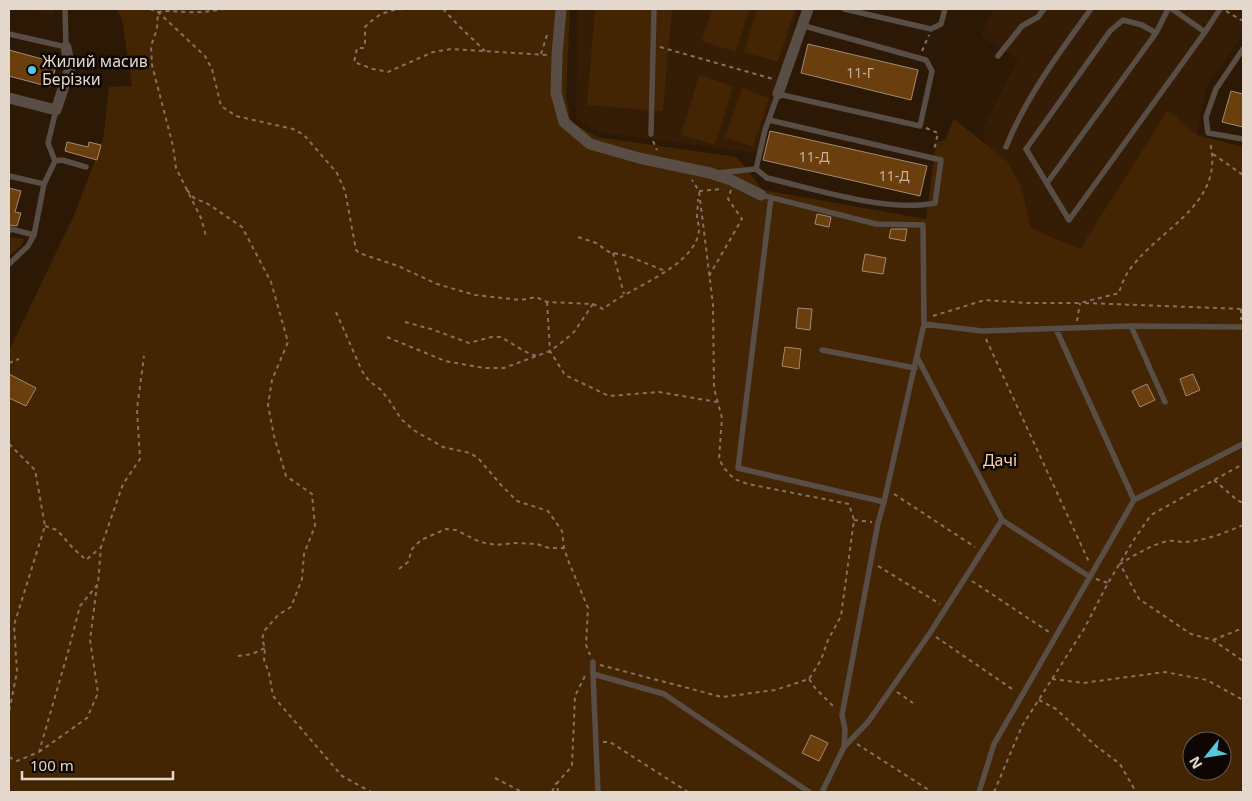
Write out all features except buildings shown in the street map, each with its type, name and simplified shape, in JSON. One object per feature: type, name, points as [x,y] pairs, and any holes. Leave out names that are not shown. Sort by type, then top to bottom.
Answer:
[{"type":"street","points":[[561,9],[556,94],[564,122],[590,144],[639,158],[710,173],[735,186],[766,196]]},
{"type":"street","points":[[778,94],[808,9]]},
{"type":"street","points":[[9,98],[56,110],[70,68],[66,48]]},
{"type":"lane","points":[[9,34],[66,48],[65,9]]},
{"type":"lane","points":[[651,134],[654,9]]},
{"type":"lane","points":[[844,9],[932,29],[941,24],[945,9]]},
{"type":"lane","points":[[998,56],[1022,26],[1038,17],[1044,9]]},
{"type":"lane","points":[[1006,147],[1017,120],[1056,56],[1091,9]]},
{"type":"lane","points":[[1047,183],[1156,33],[1168,9]]},
{"type":"lane","points":[[1172,9],[1205,32]]},
{"type":"lane","points":[[1156,33],[1142,25],[1124,20],[1110,31],[1026,149],[1069,220],[1221,9]]},
{"type":"lane","points":[[756,168],[778,94],[920,126],[932,71],[926,60],[801,26]]},
{"type":"lane","points":[[1243,49],[1216,90],[1206,117],[1208,133],[1243,139]]},
{"type":"lane","points":[[9,264],[28,246],[34,235],[44,184],[55,161],[48,143],[56,110]]},
{"type":"lane","points":[[710,173],[756,168],[767,178],[871,202],[919,206],[935,203],[941,160],[769,120]]},
{"type":"lane","points":[[55,161],[62,160],[86,167]]},
{"type":"lane","points":[[9,176],[44,184]]},
{"type":"lane","points":[[844,747],[845,729],[842,715],[878,523],[884,502],[918,357],[924,324],[923,225],[876,224],[766,196],[738,468],[884,502]]},
{"type":"lane","points":[[9,231],[11,229],[34,235]]},
{"type":"lane","points":[[924,324],[982,331],[1131,326],[1243,327]]},
{"type":"lane","points":[[1131,326],[1165,402]]},
{"type":"lane","points":[[1056,329],[1134,500]]},
{"type":"lane","points":[[822,350],[915,368]]},
{"type":"lane","points":[[918,357],[1002,520],[1091,574]]},
{"type":"lane","points":[[979,792],[994,744],[1134,500],[1243,444]]},
{"type":"lane","points":[[822,792],[844,747],[868,722],[930,633],[1002,520]]},
{"type":"lane","points":[[593,662],[598,792]]},
{"type":"lane","points":[[593,674],[664,694],[809,792]]},
{"type":"path","points":[[150,9],[158,12],[205,56],[212,69],[221,106],[236,116],[292,129],[304,134],[319,150],[337,173],[345,191],[356,250],[359,253],[398,266],[437,284],[489,298],[521,300],[536,297],[547,302],[593,304],[603,309],[613,300],[638,289],[665,271],[694,247],[699,230],[699,191]]},
{"type":"path","points":[[186,12],[190,9]]},
{"type":"path","points":[[158,12],[168,10],[206,12],[224,9]]},
{"type":"path","points":[[403,9],[386,11],[369,23],[365,28],[365,46],[357,48],[354,62],[388,72],[433,52],[451,48],[557,55]]},
{"type":"path","points":[[443,9],[485,51]]},
{"type":"path","points":[[1221,9],[1243,20]]},
{"type":"path","points":[[158,12],[151,46],[152,65],[173,146],[176,168],[201,218],[206,236]]},
{"type":"path","points":[[919,58],[932,29]]},
{"type":"path","points":[[540,54],[548,32]]},
{"type":"path","points":[[653,45],[773,79]]},
{"type":"path","points":[[920,126],[938,133],[932,158]]},
{"type":"path","points":[[1080,303],[1118,293],[1128,272],[1146,251],[1199,201],[1213,170],[1213,154],[1208,133]]},
{"type":"path","points":[[651,134],[662,163]]},
{"type":"path","points":[[1213,154],[1243,175]]},
{"type":"path","points":[[593,662],[722,697],[775,690],[809,679],[840,616],[854,520],[849,504],[748,484],[734,479],[719,459],[722,418],[714,388],[713,305],[705,235],[699,191],[684,168]]},
{"type":"path","points":[[699,191],[735,186]]},
{"type":"path","points":[[709,276],[742,219],[728,200],[735,186]]},
{"type":"path","points":[[187,190],[194,198],[208,204],[242,228],[271,282],[288,342],[272,380],[268,405],[274,436],[286,476],[312,494],[315,526],[304,554],[302,579],[291,607],[278,615],[265,630],[262,640],[266,648],[264,660],[269,683],[273,696],[342,776],[370,792]]},
{"type":"path","points":[[578,237],[596,243],[613,253],[628,256],[665,271]]},
{"type":"path","points":[[613,253],[624,294]]},
{"type":"path","points":[[924,324],[929,318],[985,300],[1243,309]]},
{"type":"path","points":[[547,302],[550,351],[565,375],[609,396],[659,392],[718,402]]},
{"type":"path","points":[[1078,327],[1078,308],[1080,303]]},
{"type":"path","points":[[387,337],[445,361],[484,368],[504,368],[550,351],[574,332],[593,304]]},
{"type":"path","points":[[336,312],[362,371],[369,381],[390,400],[401,419],[415,431],[443,447],[470,453],[478,458],[517,501],[548,511],[562,531],[564,548],[588,608],[586,645],[593,662]]},
{"type":"path","points":[[405,322],[432,329],[469,343],[492,337],[501,337],[536,356]]},
{"type":"path","points":[[982,331],[1088,557],[1091,574],[1108,583]]},
{"type":"path","points":[[9,757],[17,761],[39,752],[87,718],[98,693],[90,640],[101,548],[123,484],[140,459],[137,409],[144,356]]},
{"type":"path","points":[[9,363],[19,359]]},
{"type":"path","points":[[9,444],[35,470],[45,526],[14,625],[17,672],[9,712]]},
{"type":"path","points":[[994,792],[1022,726],[1084,629],[1108,583],[1151,515],[1243,464]]},
{"type":"path","points":[[1214,480],[1243,503]]},
{"type":"path","points":[[887,489],[982,552]]},
{"type":"path","points":[[854,520],[878,523]]},
{"type":"path","points":[[1120,564],[1150,547],[1170,540],[1184,542],[1204,538],[1227,532],[1243,525]]},
{"type":"path","points":[[45,526],[57,530],[86,560],[101,548]]},
{"type":"path","points":[[399,569],[408,562],[412,549],[421,540],[446,528],[456,530],[480,542],[496,545],[530,543],[548,548],[564,548]]},
{"type":"path","points":[[871,562],[946,607]]},
{"type":"path","points":[[1120,564],[1140,599],[1191,634],[1213,640],[1243,661]]},
{"type":"path","points":[[965,577],[1056,638]]},
{"type":"path","points":[[39,752],[80,606],[98,584]]},
{"type":"path","points":[[1213,640],[1243,628]]},
{"type":"path","points":[[930,633],[1022,696]]},
{"type":"path","points":[[238,656],[252,654],[266,648]]},
{"type":"path","points":[[552,792],[557,783],[572,766],[574,696],[593,662]]},
{"type":"path","points":[[1052,679],[1083,683],[1165,672],[1207,680],[1243,700],[1243,702]]},
{"type":"path","points":[[809,679],[816,689],[842,715]]},
{"type":"path","points":[[891,688],[913,703]]},
{"type":"path","points":[[1039,700],[1056,709],[1096,746],[1120,764],[1136,792]]},
{"type":"path","points":[[851,740],[932,792]]},
{"type":"path","points":[[596,742],[610,742],[688,792]]},
{"type":"path","points":[[495,778],[522,792]]},
{"type":"path","points":[[557,783],[558,792]]},
{"type":"shaded area","points":[[25,9],[54,9],[54,16]]},
{"type":"shaded area","points":[[577,9],[798,9],[763,154],[599,132],[576,119]]},
{"type":"shaded area","points":[[994,9],[1243,9],[1243,35],[1207,85],[1197,135],[1080,249],[1031,228],[1021,185],[1007,161],[984,143],[984,125],[1018,59],[980,36]]},
{"type":"green space","name":"Дачі","points":[[116,9],[570,9],[566,97],[571,122],[597,137],[737,157],[763,190],[926,219],[936,142],[945,140],[954,119],[1007,161],[1021,185],[1031,228],[1080,249],[1168,110],[1197,135],[1243,147],[1243,792],[9,792],[9,351],[74,215],[103,140],[109,87],[132,86],[122,19]]},
{"type":"green space","points":[[595,9],[672,9],[663,111],[587,105]]},
{"type":"green space","points":[[712,9],[749,9],[736,52],[702,41]]},
{"type":"green space","points":[[757,9],[795,9],[778,62],[744,52]]},
{"type":"green space","points":[[699,75],[733,86],[715,145],[681,135]]},
{"type":"green space","points":[[742,88],[769,98],[753,147],[725,137]]},
{"type":"green space","points":[[9,237],[24,239],[20,247],[9,256]]},
{"type":"place","name":"Жилий масив Берізки","points":[[32,70]]}]
